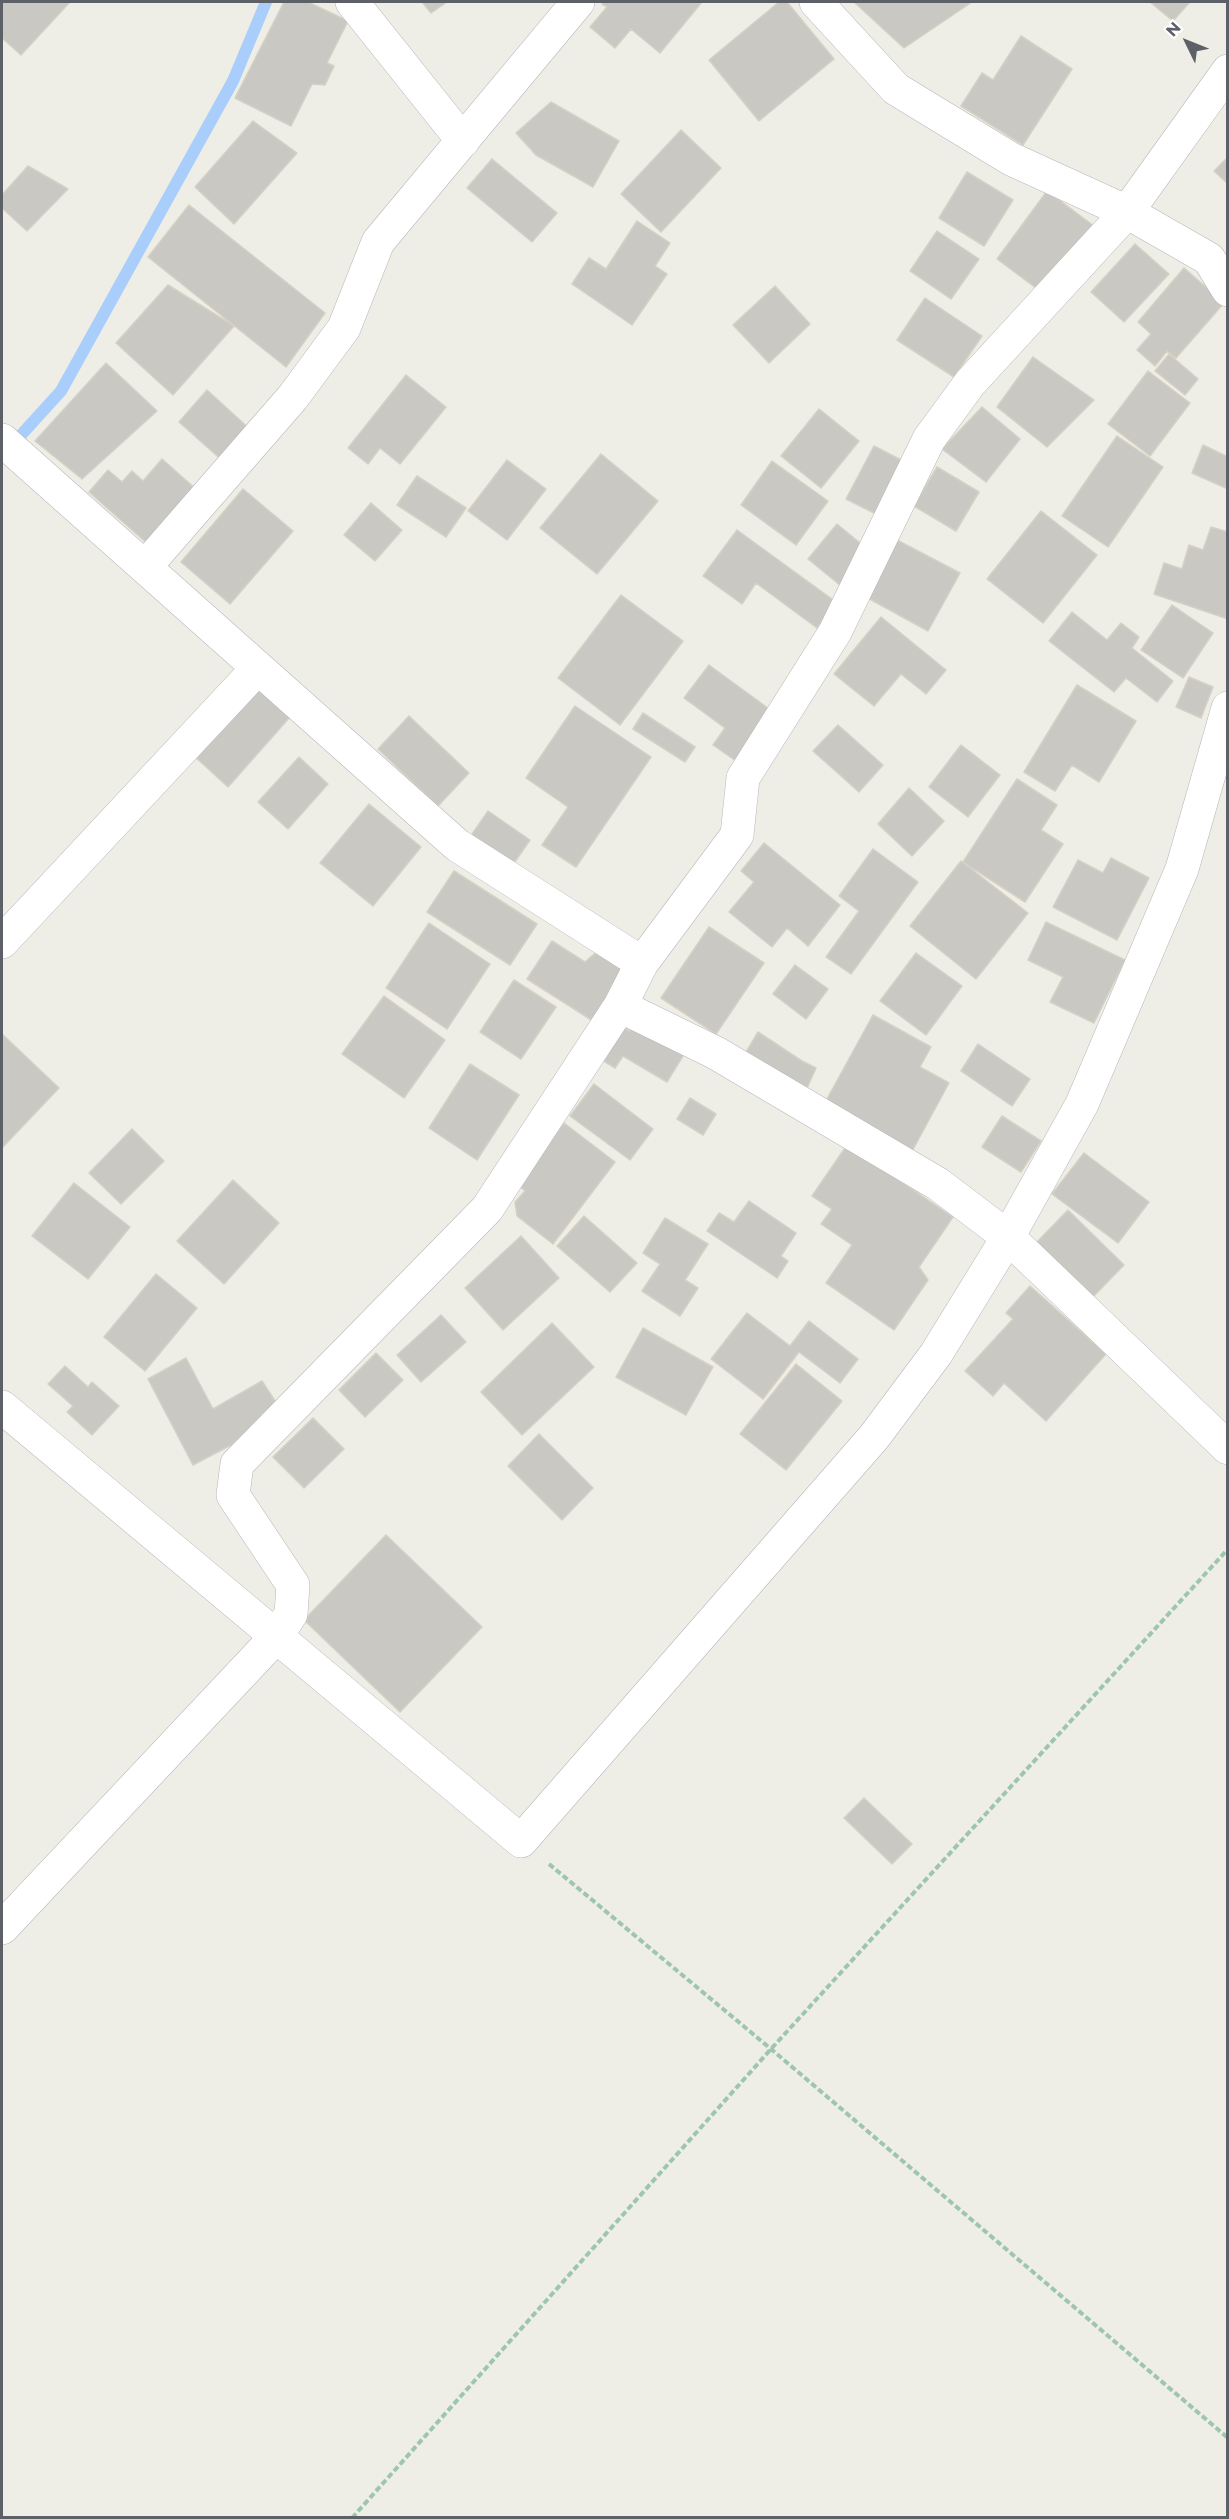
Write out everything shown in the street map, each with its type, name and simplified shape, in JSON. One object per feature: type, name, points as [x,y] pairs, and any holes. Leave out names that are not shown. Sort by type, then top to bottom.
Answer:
[{"type":"street","points":[[352,2],[462,141]]},
{"type":"street","points":[[145,567],[293,397],[344,328],[378,242],[578,2]]},
{"type":"street","points":[[816,2],[896,89],[1011,159],[1126,212],[1209,259],[1227,290]]},
{"type":"street","points":[[2,1928],[276,1637],[291,1614],[294,1586],[233,1495],[237,1464],[487,1209],[620,1006],[642,963],[737,835],[743,778],[835,632],[929,439],[970,383],[1126,212],[1227,71]]},
{"type":"street","points":[[2,440],[457,845],[642,963]]},
{"type":"street","points":[[2,942],[257,669]]},
{"type":"street","points":[[2,1407],[521,1841],[874,1437],[936,1354],[1008,1237],[1082,1104],[1182,869],[1227,708]]},
{"type":"street","points":[[620,1006],[716,1053],[928,1178],[1008,1237],[1227,1448]]},
{"type":"path","points":[[352,2517],[771,2049],[1227,1549]]},
{"type":"path","points":[[521,1841],[771,2049],[1227,2438]]},
{"type":"building","points":[[2,2],[70,2],[21,55],[2,38]]},
{"type":"building","points":[[284,2],[308,2],[348,21],[327,63],[334,66],[325,85],[312,84],[291,126],[235,98]]},
{"type":"building","points":[[422,2],[447,2],[431,13]]},
{"type":"building","points":[[604,2],[702,2],[660,53],[631,29],[615,48],[590,27],[607,7],[602,4]]},
{"type":"building","points":[[779,2],[787,2],[834,59],[759,121],[709,60]]},
{"type":"building","points":[[854,2],[972,2],[904,48]]},
{"type":"building","points":[[1150,2],[1190,2],[1173,21]]},
{"type":"building","points":[[1021,36],[1072,69],[1023,145],[961,106],[982,73],[993,80]]},
{"type":"building","points":[[551,102],[619,141],[593,187],[536,155],[516,133]]},
{"type":"building","points":[[253,121],[297,153],[234,224],[195,187]]},
{"type":"building","points":[[681,130],[721,168],[661,232],[621,194]]},
{"type":"building","points":[[1228,157],[1228,184],[1214,171]]},
{"type":"building","points":[[492,159],[557,213],[532,242],[467,188]]},
{"type":"building","points":[[28,166],[68,189],[27,231],[2,208],[2,195]]},
{"type":"building","points":[[967,172],[1013,200],[984,246],[939,218]]},
{"type":"building","points":[[1047,191],[1094,226],[1044,294],[997,259]]},
{"type":"building","points":[[189,205],[325,313],[286,367],[148,257]]},
{"type":"building","points":[[637,221],[670,243],[655,266],[667,274],[632,325],[572,284],[589,258],[606,269]]},
{"type":"building","points":[[937,231],[979,259],[951,299],[910,271]]},
{"type":"building","points":[[1135,244],[1169,274],[1124,322],[1091,292]]},
{"type":"building","points":[[1184,268],[1224,303],[1176,358],[1167,351],[1155,366],[1137,350],[1151,334],[1138,322]]},
{"type":"building","points":[[168,285],[234,326],[173,395],[116,343]]},
{"type":"building","points":[[775,286],[810,324],[769,363],[733,325]]},
{"type":"building","points":[[925,298],[982,336],[954,377],[897,340]]},
{"type":"building","points":[[1169,354],[1198,379],[1185,395],[1155,371]]},
{"type":"building","points":[[1033,357],[1094,400],[1047,447],[997,407]]},
{"type":"building","points":[[106,363],[157,411],[82,479],[35,441]]},
{"type":"building","points":[[1148,371],[1190,403],[1150,456],[1108,424]]},
{"type":"building","points":[[406,375],[446,407],[400,464],[380,448],[368,464],[348,448]]},
{"type":"building","points":[[207,390],[253,432],[225,463],[179,422]]},
{"type":"building","points":[[982,407],[1020,439],[986,482],[942,449]]},
{"type":"building","points":[[819,409],[859,441],[821,488],[781,456]]},
{"type":"building","points":[[1117,436],[1163,467],[1108,547],[1062,516]]},
{"type":"building","points":[[1203,445],[1228,457],[1228,489],[1192,473]]},
{"type":"building","points":[[874,446],[907,463],[880,516],[846,499]]},
{"type":"building","points":[[601,454],[658,501],[597,574],[540,528]]},
{"type":"building","points":[[162,459],[197,490],[149,545],[89,492],[108,470],[122,482],[132,471],[143,481]]},
{"type":"building","points":[[507,460],[546,489],[507,540],[468,511]]},
{"type":"building","points":[[772,461],[828,501],[796,545],[741,505]]},
{"type":"building","points":[[937,467],[979,492],[956,531],[914,506]]},
{"type":"building","points":[[417,476],[466,508],[446,537],[397,505]]},
{"type":"building","points":[[243,489],[293,531],[230,604],[181,562]]},
{"type":"building","points":[[371,503],[402,530],[375,561],[344,535]]},
{"type":"building","points":[[1041,511],[1097,555],[1043,623],[987,579]]},
{"type":"building","points":[[837,524],[866,548],[846,590],[808,559]]},
{"type":"building","points":[[1211,527],[1228,532],[1228,619],[1154,594],[1164,563],[1182,569],[1189,545],[1203,550]]},
{"type":"building","points":[[737,530],[836,602],[817,628],[756,583],[742,604],[703,576]]},
{"type":"building","points":[[897,540],[960,573],[928,631],[866,597]]},
{"type":"building","points":[[621,595],[683,641],[620,725],[558,678]]},
{"type":"building","points":[[1172,605],[1213,633],[1183,678],[1141,650]]},
{"type":"building","points":[[1072,612],[1107,640],[1121,623],[1139,637],[1132,648],[1173,681],[1157,702],[1126,678],[1114,692],[1049,641]]},
{"type":"building","points":[[881,617],[946,670],[926,694],[901,674],[874,706],[834,674]]},
{"type":"building","points":[[709,665],[772,711],[736,761],[713,745],[725,728],[684,698]]},
{"type":"building","points":[[1189,677],[1213,687],[1201,718],[1176,707]]},
{"type":"building","points":[[1077,685],[1136,721],[1099,782],[1072,765],[1055,791],[1024,772]]},
{"type":"building","points":[[256,686],[290,717],[228,787],[192,754]]},
{"type":"building","points":[[575,706],[651,757],[576,867],[542,845],[568,807],[526,778]]},
{"type":"building","points":[[643,713],[695,747],[685,762],[633,729]]},
{"type":"building","points":[[409,716],[469,773],[438,806],[378,749]]},
{"type":"building","points":[[838,725],[883,765],[859,792],[813,751]]},
{"type":"building","points":[[961,745],[1000,775],[968,817],[929,787]]},
{"type":"building","points":[[299,757],[328,784],[288,829],[258,802]]},
{"type":"building","points":[[1017,779],[1057,805],[1041,830],[1063,844],[1025,902],[963,862]]},
{"type":"building","points":[[909,788],[944,821],[912,856],[878,824]]},
{"type":"building","points":[[369,804],[421,847],[373,906],[320,863]]},
{"type":"building","points":[[488,811],[530,840],[512,866],[470,837]]},
{"type":"building","points":[[764,843],[840,905],[808,946],[787,928],[772,947],[729,912],[754,882],[741,871]]},
{"type":"building","points":[[873,849],[918,882],[851,974],[826,957],[859,911],[839,896]]},
{"type":"building","points":[[1111,858],[1149,878],[1117,940],[1053,907],[1078,860],[1103,873]]},
{"type":"building","points":[[961,861],[1028,913],[976,979],[910,926]]},
{"type":"building","points":[[454,871],[537,924],[510,965],[427,912]]},
{"type":"building","points":[[1046,922],[1125,960],[1094,1023],[1050,1002],[1063,977],[1028,960]]},
{"type":"building","points":[[429,923],[490,964],[447,1029],[386,988]]},
{"type":"building","points":[[709,927],[764,963],[716,1034],[661,998]]},
{"type":"building","points":[[552,941],[585,962],[600,949],[628,967],[593,1021],[527,979]]},
{"type":"building","points":[[916,953],[962,986],[926,1035],[880,1001]]},
{"type":"building","points":[[795,965],[828,989],[806,1019],[773,994]]},
{"type":"building","points":[[514,980],[556,1007],[521,1059],[480,1032]]},
{"type":"building","points":[[384,996],[445,1040],[404,1098],[342,1054]]},
{"type":"building","points":[[873,1015],[931,1047],[920,1067],[949,1083],[910,1155],[822,1108]]},
{"type":"building","points":[[636,1021],[686,1051],[667,1082],[623,1056],[615,1068],[599,1058],[619,1025],[630,1031]]},
{"type":"building","points":[[758,1032],[816,1068],[804,1095],[742,1059]]},
{"type":"building","points":[[2,1034],[59,1088],[2,1148]]},
{"type":"building","points":[[978,1044],[1030,1079],[1012,1106],[961,1071]]},
{"type":"building","points":[[470,1064],[519,1095],[477,1160],[429,1128]]},
{"type":"building","points":[[594,1084],[653,1129],[630,1160],[570,1116]]},
{"type":"building","points":[[690,1098],[716,1114],[703,1135],[677,1119]]},
{"type":"building","points":[[1002,1116],[1041,1141],[1021,1172],[982,1147]]},
{"type":"building","points":[[564,1123],[615,1162],[553,1244],[517,1216],[515,1202],[525,1191],[518,1185]]},
{"type":"building","points":[[132,1129],[164,1161],[121,1204],[89,1173]]},
{"type":"building","points":[[847,1145],[953,1217],[919,1267],[928,1280],[894,1330],[826,1283],[852,1245],[821,1224],[832,1209],[812,1196]]},
{"type":"building","points":[[1084,1153],[1149,1202],[1118,1243],[1052,1194]]},
{"type":"building","points":[[233,1180],[279,1223],[224,1284],[177,1241]]},
{"type":"building","points":[[74,1183],[130,1227],[88,1279],[32,1236]]},
{"type":"building","points":[[749,1201],[796,1233],[781,1256],[788,1261],[777,1278],[707,1231],[719,1213],[734,1222]]},
{"type":"building","points":[[1068,1210],[1124,1265],[1089,1301],[1034,1245]]},
{"type":"building","points":[[584,1216],[637,1263],[610,1292],[557,1246]]},
{"type":"building","points":[[665,1218],[708,1244],[685,1280],[698,1288],[680,1316],[642,1291],[660,1264],[643,1253]]},
{"type":"building","points":[[521,1236],[559,1278],[503,1330],[465,1288]]},
{"type":"building","points":[[156,1274],[197,1308],[145,1371],[104,1337]]},
{"type":"building","points":[[1030,1286],[1106,1354],[1046,1421],[1004,1383],[993,1396],[965,1371],[1013,1319],[1006,1313]]},
{"type":"building","points":[[747,1313],[790,1346],[809,1321],[858,1359],[840,1383],[799,1352],[763,1399],[711,1359]]},
{"type":"building","points":[[441,1315],[466,1342],[421,1382],[397,1355]]},
{"type":"building","points":[[552,1323],[594,1367],[522,1435],[481,1392]]},
{"type":"building","points":[[643,1328],[713,1367],[686,1415],[616,1377]]},
{"type":"building","points":[[376,1353],[403,1380],[365,1417],[339,1390]]},
{"type":"building","points":[[186,1358],[213,1409],[262,1381],[277,1404],[231,1445],[193,1465],[148,1379]]},
{"type":"building","points":[[796,1364],[842,1401],[786,1470],[740,1434]]},
{"type":"building","points":[[65,1366],[88,1387],[92,1382],[119,1406],[92,1435],[67,1412],[73,1406],[48,1384]]},
{"type":"building","points":[[313,1418],[344,1449],[304,1488],[273,1457]]},
{"type":"building","points":[[539,1434],[593,1488],[562,1520],[508,1466]]},
{"type":"building","points":[[386,1535],[482,1627],[400,1712],[304,1620]]},
{"type":"building","points":[[864,1798],[912,1844],[892,1864],[844,1818]]},
{"type":"waterway","points":[[11,446],[61,391],[233,81],[266,2]]}]
